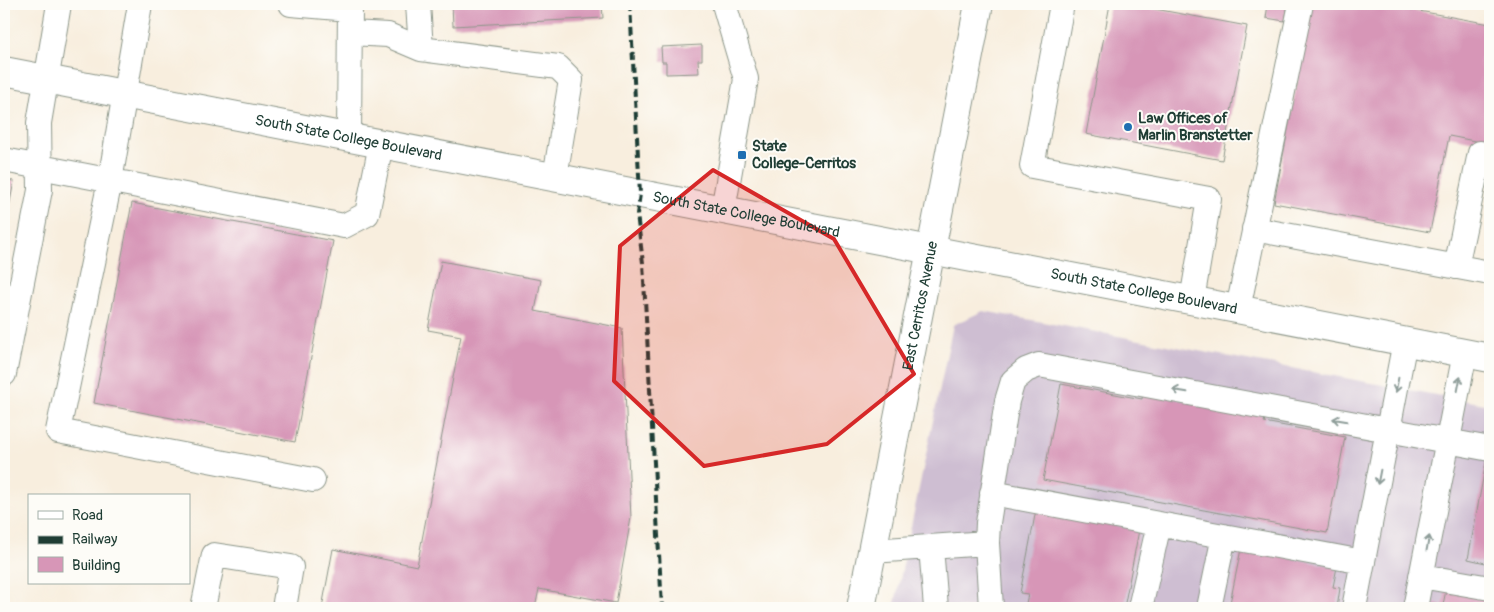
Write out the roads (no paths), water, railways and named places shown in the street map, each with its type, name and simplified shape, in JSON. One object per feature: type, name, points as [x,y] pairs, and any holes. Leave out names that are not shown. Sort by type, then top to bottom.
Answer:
[{"type":"main road","name":"East Cerritos Avenue","points":[[861,608],[979,4]]},
{"type":"main road","name":"South State College Boulevard","points":[[4,71],[1478,355]]},
{"type":"street","points":[[4,374],[40,190],[39,122],[48,79],[59,4]]},
{"type":"street","points":[[140,4],[110,181],[58,432],[313,480]]},
{"type":"street","points":[[291,4],[350,6],[349,138]]},
{"type":"street","points":[[418,4],[421,49]]},
{"type":"street","points":[[723,210],[746,79],[724,4]]},
{"type":"street","points":[[1062,4],[1032,166],[1209,200],[1192,300]]},
{"type":"street","points":[[1238,309],[1301,4]]},
{"type":"street","points":[[350,33],[388,36],[421,49],[558,67],[571,80],[555,177]]},
{"type":"street","points":[[4,160],[344,226],[367,214],[381,144]]},
{"type":"street","points":[[1456,267],[1480,153]]},
{"type":"street","points":[[1254,229],[1490,273]]},
{"type":"street","points":[[1354,608],[1405,341]]},
{"type":"street","points":[[1415,608],[1448,442],[1478,355]]},
{"type":"street","points":[[991,608],[987,543],[992,493],[1007,401],[1013,381],[1026,370],[1039,365],[1490,449]]},
{"type":"street","points":[[992,493],[1363,562]]},
{"type":"street","points":[[1140,608],[1159,524]]},
{"type":"street","points":[[1210,608],[1224,536]]},
{"type":"street","points":[[872,551],[987,543]]},
{"type":"street","points":[[931,547],[936,608]]},
{"type":"street","points":[[204,608],[214,555],[291,566],[284,608]]},
{"type":"street","points":[[1421,576],[1490,588]]},
{"type":"railway","points":[[630,4],[640,194],[637,214],[643,263],[662,608]]},
{"type":"place","name":"Law Offices of Marlin Branstetter","points":[[1128,127]]},
{"type":"place","name":"State College-Cerritos","points":[[742,155]]}]
